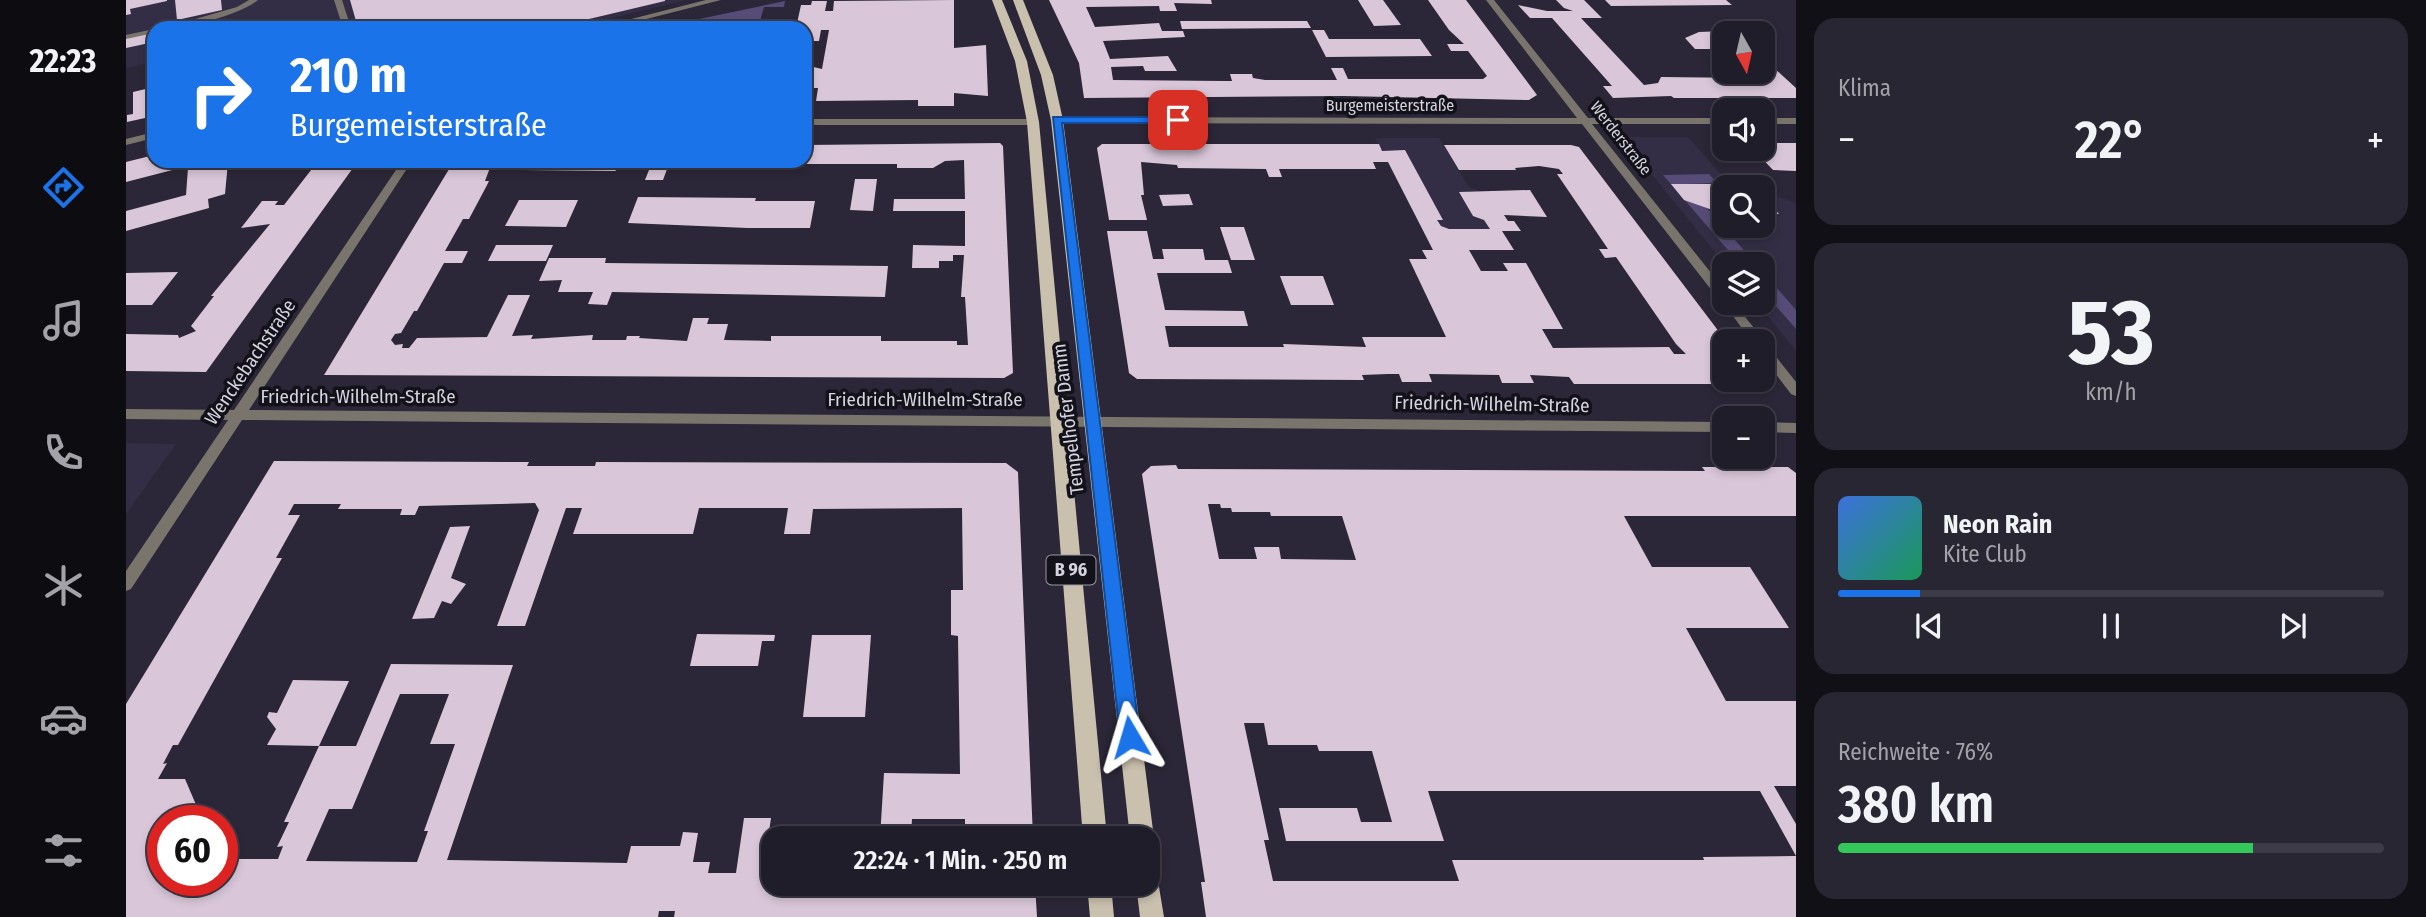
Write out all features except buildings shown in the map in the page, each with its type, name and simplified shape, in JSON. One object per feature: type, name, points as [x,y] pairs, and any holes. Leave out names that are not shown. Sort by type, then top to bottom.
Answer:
[{"type":"main road","name":"Tempelhofer Damm","points":[[997,0],[1021,61],[1033,122],[1060,419],[1082,722],[1094,826]]},
{"type":"main road","name":"Tempelhofer Damm","points":[[1018,0],[1047,75],[1056,120],[1141,826]]},
{"type":"main road","points":[[1100,896],[1102,917]]},
{"type":"main road","points":[[1149,896],[1152,917]]},
{"type":"street","points":[[629,21],[717,0]]},
{"type":"street","name":"Werderstraße","points":[[1490,0],[1712,283]]},
{"type":"street","name":"Burgemeisterstraße","points":[[1056,120],[1712,121]]},
{"type":"street","points":[[1775,121],[1796,121]]},
{"type":"street","points":[[812,122],[1033,122]]},
{"type":"street","points":[[126,142],[147,137]]},
{"type":"street","name":"Wenckebachstraße","points":[[126,584],[402,168]]},
{"type":"street","points":[[1737,315],[1749,329]]},
{"type":"street","points":[[1775,364],[1796,391]]},
{"type":"street","name":"Friedrich-Wilhelm-Straße","points":[[126,414],[1093,419],[1712,427]]},
{"type":"street","points":[[1775,427],[1796,428]]},
{"type":"lane","points":[[194,21],[240,9],[254,0]]},
{"type":"lane","points":[[338,0],[344,21]]},
{"type":"lane","points":[[126,37],[147,32]]},
{"type":"shaded area","points":[[126,0],[686,0],[599,21],[147,21],[147,64],[126,68]]},
{"type":"shaded area","points":[[785,1],[784,7],[764,7],[760,21],[689,21]]},
{"type":"shaded area","points":[[1621,137],[1688,137],[1721,175],[1712,175],[1712,238],[1775,238],[1775,196],[1796,203],[1796,351],[1767,315],[1775,315],[1775,252],[1715,252]]},
{"type":"shaded area","points":[[1375,138],[1439,138],[1469,187],[1477,190],[1514,250],[1433,250]]},
{"type":"shaded area","points":[[1709,174],[1712,177],[1712,183],[1686,184],[1712,214],[1712,232],[1663,175]]},
{"type":"shaded area","points":[[1718,238],[1733,238],[1746,252],[1730,252]]},
{"type":"shaded area","points":[[1775,286],[1796,310],[1796,329],[1775,305]]},
{"type":"shaded area","points":[[126,443],[176,444],[126,514]]},
{"type":"route","points":[[1130,737],[1056,120],[1178,120]]}]
